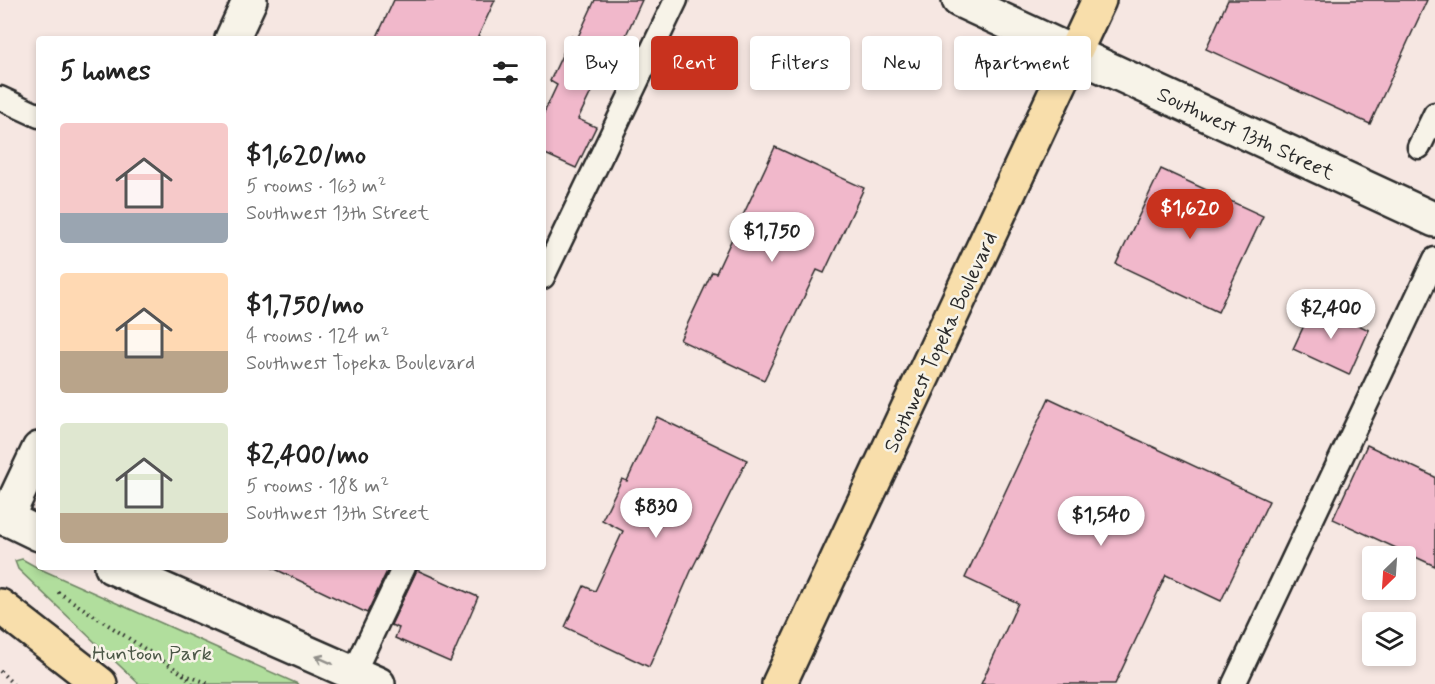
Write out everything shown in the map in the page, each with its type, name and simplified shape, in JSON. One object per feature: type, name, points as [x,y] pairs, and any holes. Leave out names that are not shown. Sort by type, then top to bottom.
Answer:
[{"type":"main road","name":"Southwest Topeka Boulevard","points":[[1082,36],[1099,0]]},
{"type":"main road","name":"Southwest Topeka Boulevard","points":[[779,684],[1057,90]]},
{"type":"main road","points":[[0,608],[100,684]]},
{"type":"street","points":[[233,36],[250,0]]},
{"type":"street","name":"Southwest 13th Street","points":[[959,0],[1036,36]]},
{"type":"street","name":"Southwest 13th Street","points":[[1091,62],[1435,220]]},
{"type":"street","points":[[36,455],[2,523],[36,533]]},
{"type":"street","points":[[119,570],[366,678]]},
{"type":"street","points":[[0,608],[79,684]]},
{"type":"lane","points":[[546,271],[676,0]]},
{"type":"lane","points":[[0,98],[36,115]]},
{"type":"lane","points":[[1419,147],[1435,114]]},
{"type":"lane","points":[[1234,684],[1435,259]]},
{"type":"lane","points":[[366,678],[403,570]]},
{"type":"path","points":[[58,592],[183,674],[210,684]]},
{"type":"path","points":[[0,671],[13,684]]},
{"type":"path","points":[[183,674],[192,684]]},
{"type":"green space","name":"Huntoon Park","points":[[22,559],[36,567],[36,570],[42,570],[298,684],[139,684],[18,569],[15,561]]},
{"type":"building","points":[[394,0],[495,0],[478,36],[377,36]]},
{"type":"building","points":[[595,0],[642,0],[626,36],[578,36]]},
{"type":"building","points":[[1228,0],[1427,0],[1370,124],[1206,49]]},
{"type":"building","points":[[564,51],[564,90],[592,90],[578,119],[596,127],[576,168],[546,154],[546,109],[557,85],[550,81]]},
{"type":"building","points":[[775,147],[864,188],[824,273],[817,270],[764,380],[680,340],[712,272],[716,273]]},
{"type":"building","points":[[1161,169],[1263,216],[1218,312],[1116,264]]},
{"type":"building","points":[[1314,304],[1369,330],[1349,375],[1293,349]]},
{"type":"building","points":[[1049,398],[1269,501],[1221,601],[1166,575],[1115,684],[981,684],[1018,603],[965,578]]},
{"type":"building","points":[[657,417],[747,460],[691,571],[649,667],[565,627],[584,586],[595,591],[623,531],[602,520],[622,479],[627,481]]},
{"type":"building","points":[[1367,445],[1435,477],[1435,566],[1416,557],[1416,546],[1392,546],[1333,519]]},
{"type":"building","points":[[277,570],[388,570],[367,613]]},
{"type":"building","points":[[417,570],[478,597],[450,662],[395,638],[399,628],[391,625]]}]
